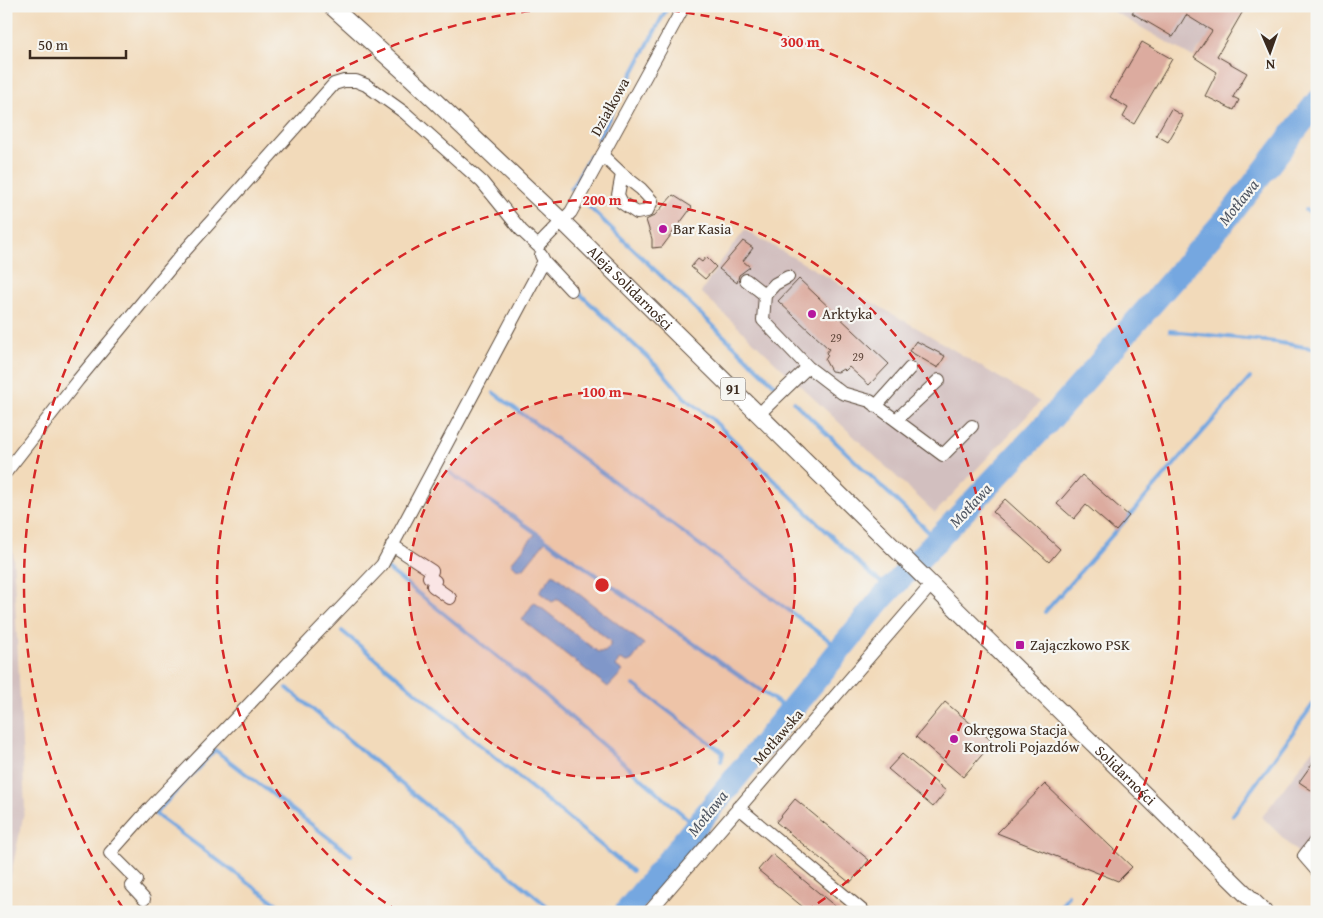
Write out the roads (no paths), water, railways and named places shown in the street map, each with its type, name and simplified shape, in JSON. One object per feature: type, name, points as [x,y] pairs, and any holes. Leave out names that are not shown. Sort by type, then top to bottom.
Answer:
[{"type":"main road","name":"Aleja Solidarności","points":[[331,6],[411,78],[562,221],[928,580]]},
{"type":"main road","name":"Solidarności","points":[[928,580],[1264,912]]},
{"type":"street","name":"Działkowa","points":[[538,246],[572,212],[684,6]]},
{"type":"street","points":[[6,472],[78,380],[182,254],[334,84],[344,81],[356,81],[366,85],[404,113],[482,182],[521,230],[538,246],[544,261],[571,290]]},
{"type":"street","points":[[602,155],[622,174]]},
{"type":"street","points":[[144,899],[132,886],[137,880],[110,853],[151,807],[382,564],[544,261]]},
{"type":"street","points":[[788,277],[775,284],[765,296],[763,320],[808,367],[842,393],[870,401],[944,455],[972,426]]},
{"type":"street","points":[[746,280],[765,296]]},
{"type":"street","points":[[758,414],[808,367]]},
{"type":"street","points":[[876,406],[910,368]]},
{"type":"street","points":[[896,420],[939,380]]},
{"type":"street","points":[[392,546],[432,571],[428,577],[435,581],[433,586],[450,598]]},
{"type":"street","name":"Motławska","points":[[649,912],[928,580]]},
{"type":"street","points":[[738,807],[864,912]]},
{"type":"street","points":[[1317,839],[1304,856],[1317,871]]},
{"type":"water","points":[[536,533],[546,540],[524,568],[517,569],[511,563]]},
{"type":"water","points":[[553,574],[644,644],[632,660],[628,662],[619,660],[616,666],[623,671],[608,687],[522,620],[534,602],[598,652],[605,652],[610,646],[610,641],[558,599],[552,602],[539,592]]},
{"type":"waterway","points":[[598,139],[668,6]]},
{"type":"waterway","name":"Motława","points":[[626,912],[883,597],[1048,422],[1233,211],[1317,102]]},
{"type":"waterway","points":[[571,189],[590,156]]},
{"type":"waterway","points":[[587,205],[774,384]]},
{"type":"waterway","points":[[1305,210],[1317,213]]},
{"type":"waterway","points":[[578,292],[661,370],[685,398],[711,418],[869,573],[890,589]]},
{"type":"waterway","points":[[1170,331],[1275,342],[1317,349]]},
{"type":"waterway","points":[[1045,612],[1250,378]]},
{"type":"waterway","points":[[494,393],[841,649]]},
{"type":"waterway","points":[[794,402],[936,539]]},
{"type":"waterway","points":[[449,472],[790,711]]},
{"type":"waterway","points":[[388,569],[544,694],[696,826]]},
{"type":"waterway","points":[[342,631],[632,871]]},
{"type":"waterway","points":[[634,685],[723,753],[721,761]]},
{"type":"waterway","points":[[287,688],[554,912]]},
{"type":"waterway","points":[[1233,815],[1317,699]]},
{"type":"waterway","points":[[288,912],[155,814],[215,750],[351,855]]},
{"type":"waterway","points":[[1057,912],[1068,895]]},
{"type":"place","name":"Bar Kasia","points":[[663,229]]},
{"type":"place","name":"Arktyka","points":[[812,314]]},
{"type":"place","name":"Zajączkowo PSK","points":[[1020,645]]},
{"type":"place","name":"Okręgowa Stacja Kontroli Pojazdów","points":[[954,739]]}]
